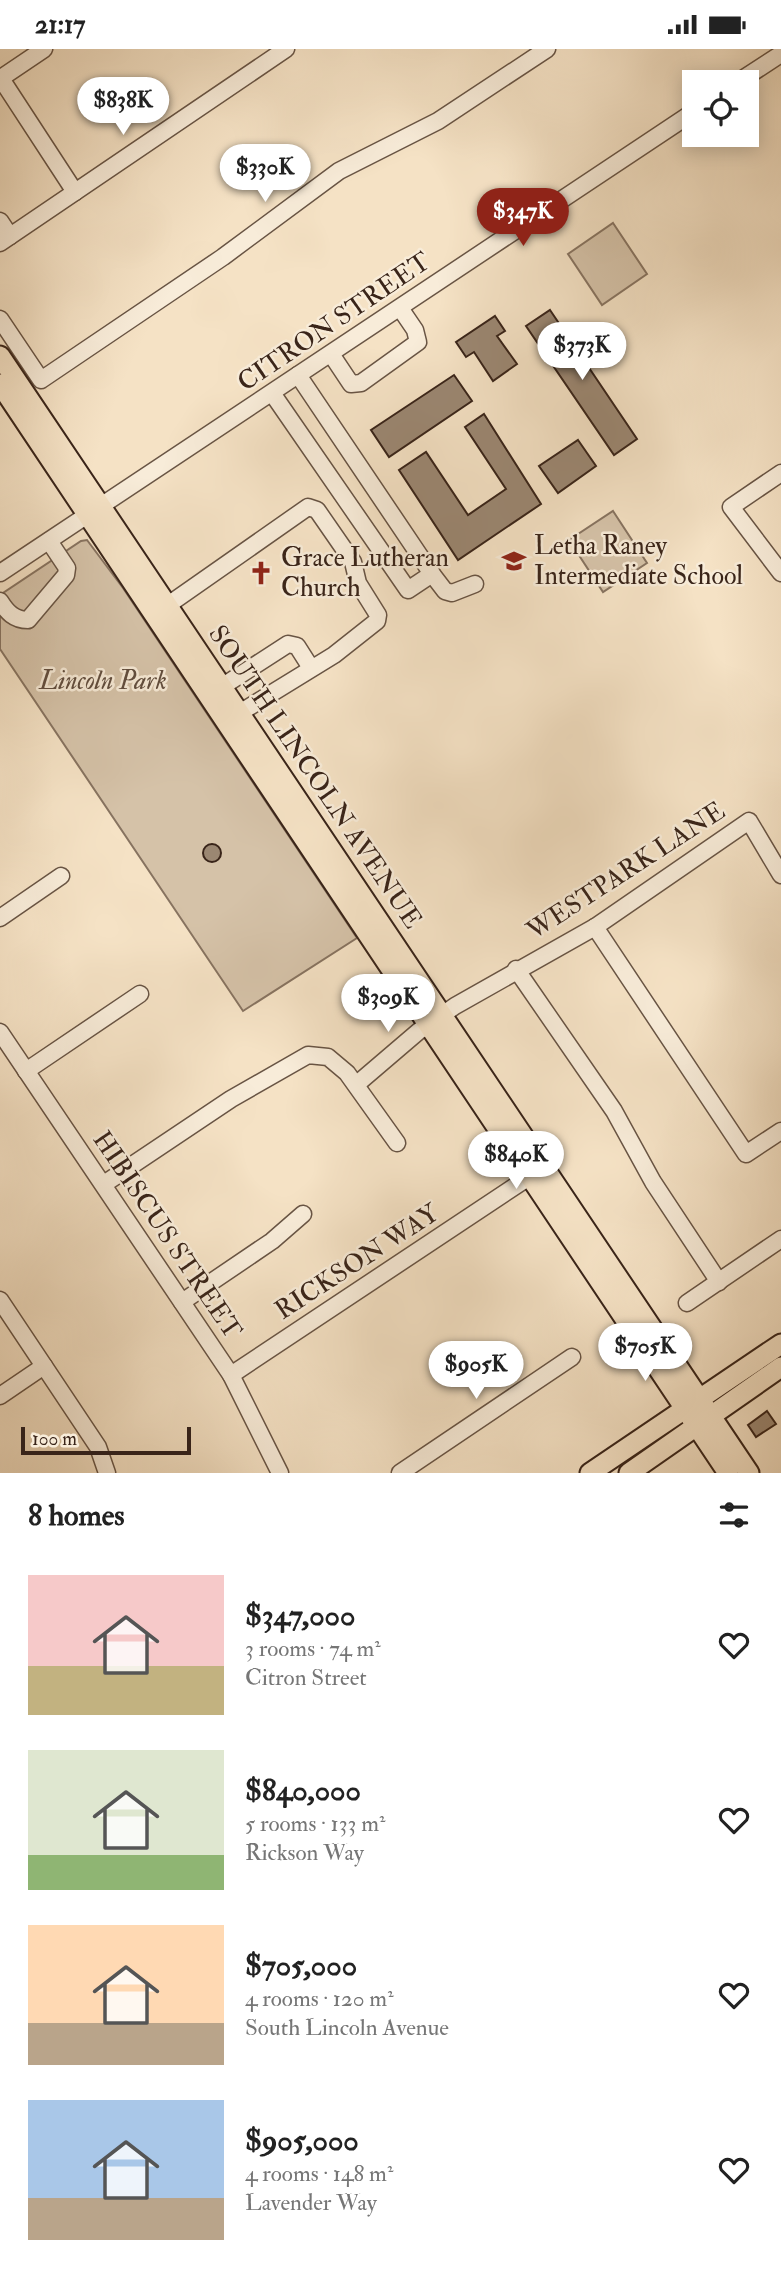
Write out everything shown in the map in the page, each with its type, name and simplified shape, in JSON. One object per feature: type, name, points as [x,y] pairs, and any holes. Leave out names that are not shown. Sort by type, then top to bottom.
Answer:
[{"type":"main road","name":"SOUTH LINCOLN AVENUE","points":[[0,356],[95,511],[704,1421],[749,1473]]},
{"type":"main road","name":"SOUTH LINCOLN AVENUE","points":[[0,384],[168,605],[241,712],[436,1019]]},
{"type":"main road","points":[[590,1473],[781,1344]]},
{"type":"main road","points":[[629,1473],[781,1367]]},
{"type":"main road","name":"SOUTH LINCOLN AVENUE","points":[[704,1421],[728,1473]]},
{"type":"street","points":[[44,49],[0,78],[75,192]]},
{"type":"street","points":[[0,221],[5,240],[286,49]]},
{"type":"street","points":[[0,319],[41,380],[233,250],[339,171],[438,121],[547,49]]},
{"type":"street","points":[[756,70],[781,54]]},
{"type":"street","name":"CITRON STREET","points":[[0,573],[682,120]]},
{"type":"street","points":[[331,354],[351,384],[361,383],[418,342],[415,330],[400,308]]},
{"type":"street","points":[[298,375],[445,591],[452,593],[475,585]]},
{"type":"street","points":[[272,393],[408,590],[432,575]]},
{"type":"street","points":[[781,473],[731,507],[781,573]]},
{"type":"street","points":[[168,605],[308,507],[315,508],[353,562],[358,583],[378,615],[373,626],[241,712]]},
{"type":"street","points":[[0,601],[7,612],[18,619],[28,620],[66,575],[66,569],[49,541]]},
{"type":"street","points":[[223,686],[293,643],[311,668]]},
{"type":"street","points":[[246,671],[264,698]]},
{"type":"street","name":"WESTPARK LANE","points":[[357,1084],[436,1019],[516,969],[594,927],[750,821],[781,875]]},
{"type":"street","points":[[0,918],[61,876]]},
{"type":"street","points":[[594,927],[746,1154],[781,1131]]},
{"type":"street","points":[[516,969],[614,1111],[653,1182],[719,1282]]},
{"type":"street","points":[[26,1071],[140,994]]},
{"type":"street","name":"HIBISCUS STREET","points":[[0,1032],[231,1375],[280,1473]]},
{"type":"street","points":[[104,1184],[231,1099],[308,1055],[328,1057],[357,1084],[397,1143]]},
{"type":"street","name":"RICKSON WAY","points":[[231,1375],[538,1172]]},
{"type":"street","points":[[182,1302],[272,1241],[303,1214]]},
{"type":"street","points":[[687,1303],[781,1239]]},
{"type":"street","points":[[0,1300],[98,1447],[107,1473]]},
{"type":"street","points":[[400,1473],[572,1357]]},
{"type":"street","points":[[0,1396],[44,1367]]},
{"type":"green space","points":[[613,223],[647,274],[602,305],[568,254]]},
{"type":"green space","points":[[613,511],[647,563],[603,592],[569,540]]},
{"type":"green space","name":"Lincoln Park","points":[[87,540],[123,588],[357,938],[243,1011],[0,649],[0,595],[81,541]]},
{"type":"building","points":[[550,310],[637,439],[614,455],[526,326]]},
{"type":"building","points":[[495,316],[505,331],[497,336],[517,364],[493,381],[474,352],[466,357],[456,342]]},
{"type":"building","points":[[454,375],[472,401],[389,457],[371,430]]},
{"type":"building","points":[[484,414],[541,504],[458,560],[399,470],[426,452],[468,515],[506,489],[465,427]]},
{"type":"building","points":[[578,440],[596,466],[558,493],[539,466]]},
{"type":"building","points":[[212,844],[218,847],[221,853],[218,859],[212,862],[206,859],[203,853],[206,847]]},
{"type":"building","points":[[767,1411],[776,1424],[756,1437],[748,1425]]},
{"type":"place","name":"Letha Raney Intermediate School","points":[[514,561]]},
{"type":"place","name":"Grace Lutheran Church","points":[[261,573]]}]
